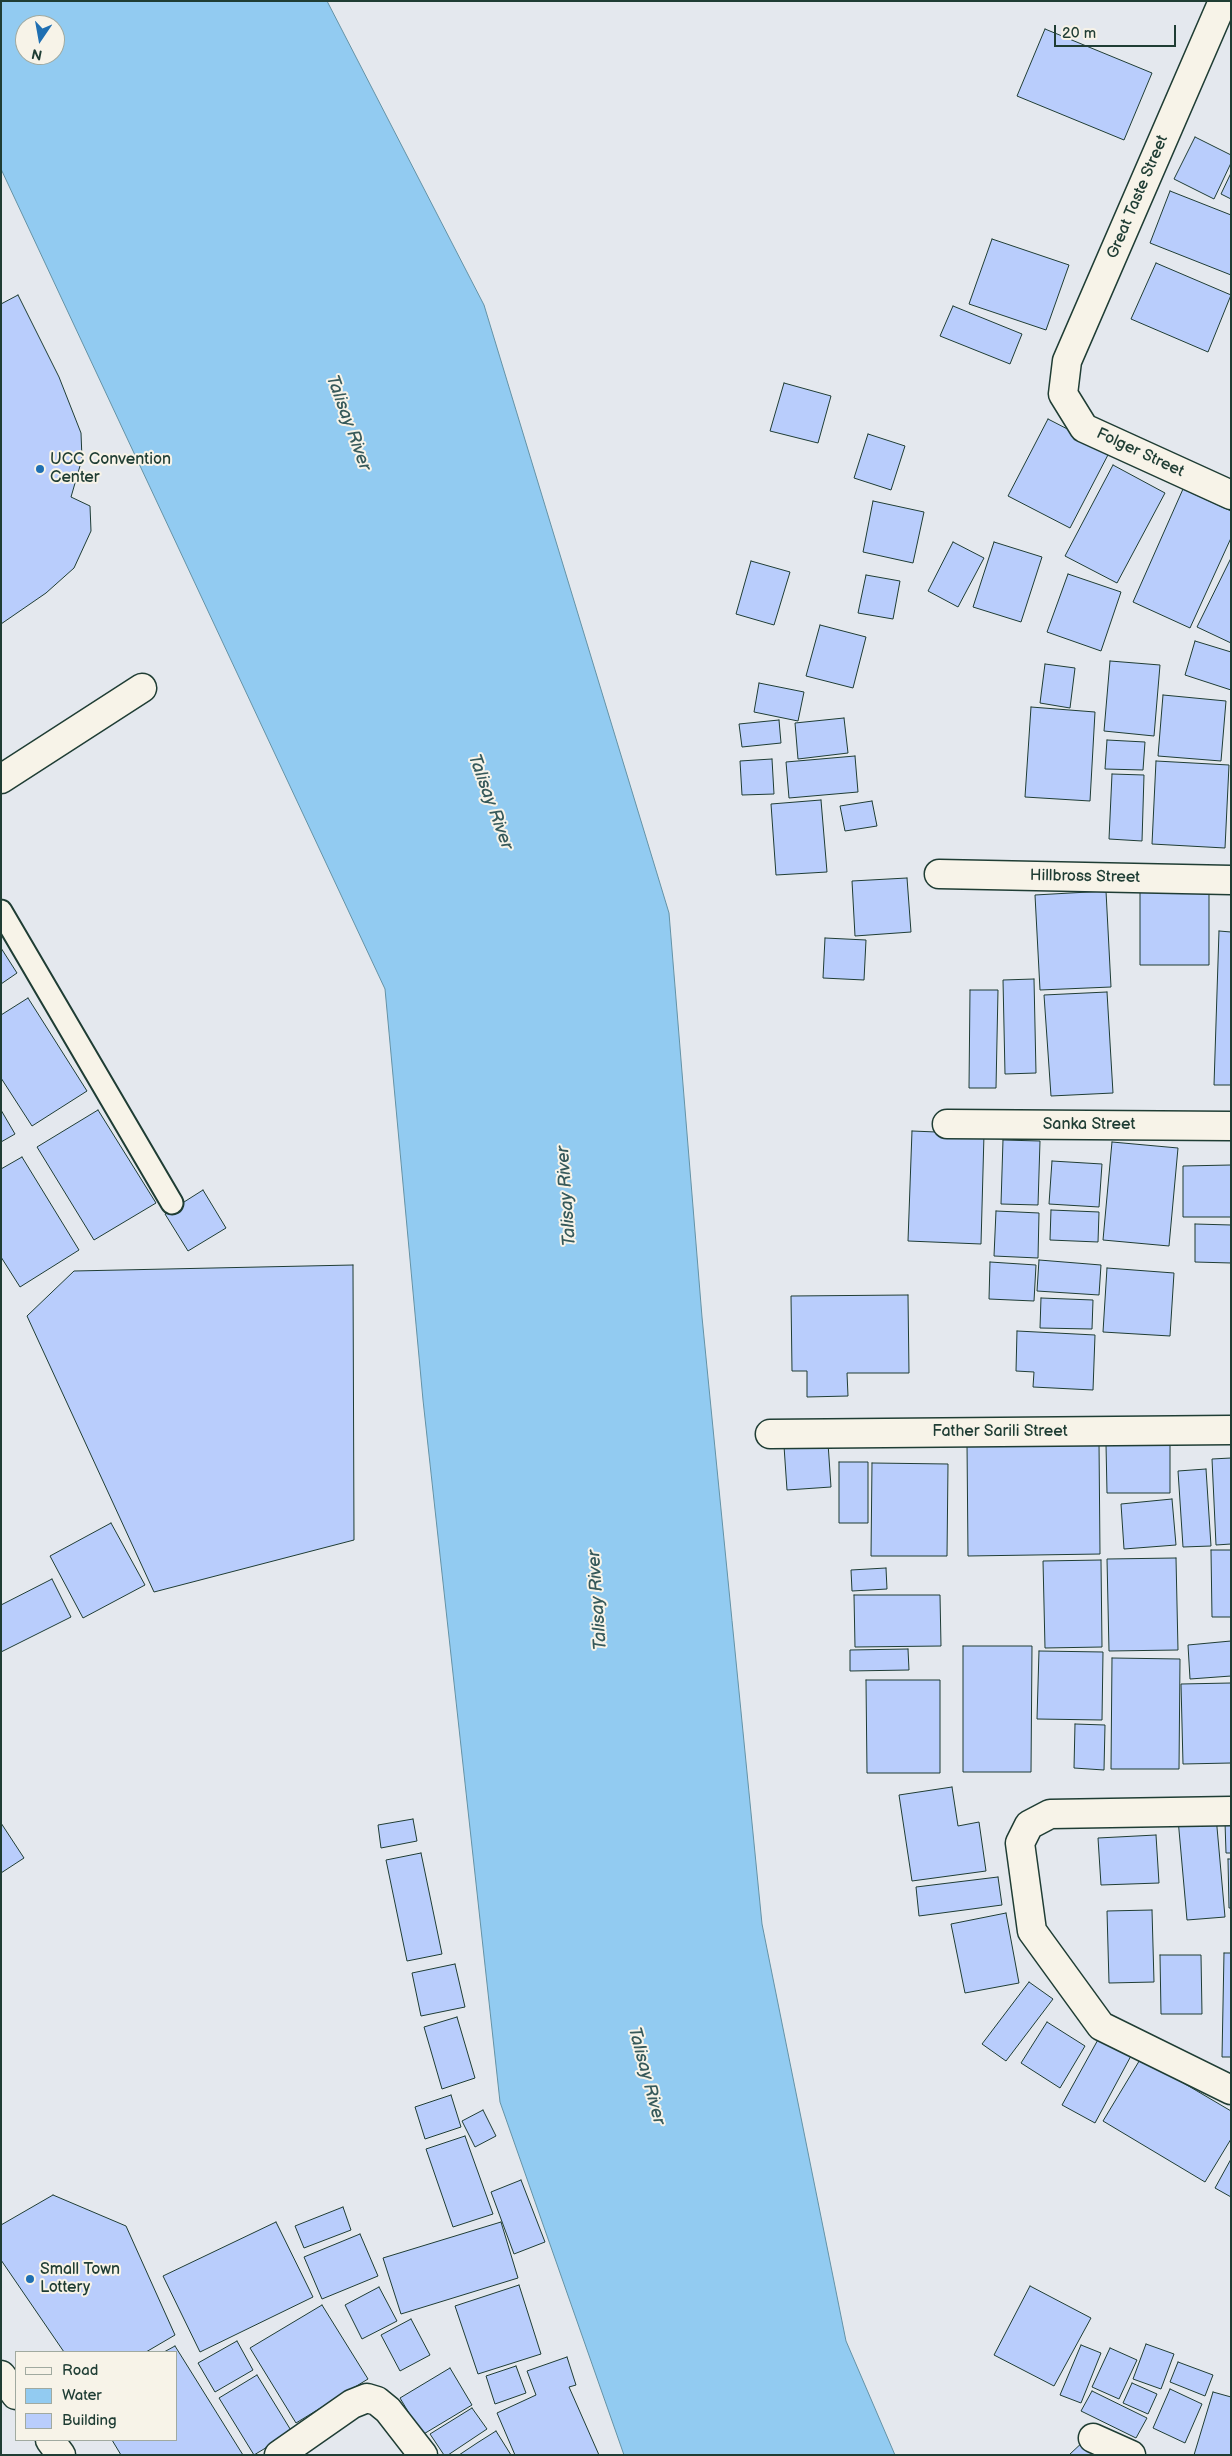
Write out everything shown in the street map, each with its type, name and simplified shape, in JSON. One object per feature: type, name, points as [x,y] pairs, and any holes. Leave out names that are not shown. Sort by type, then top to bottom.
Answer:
[{"type":"street","name":"Great Taste Street","points":[[1064,394],[1067,361],[1223,1]]},
{"type":"street","name":"Folger Street","points":[[1064,394],[1084,428],[1231,496]]},
{"type":"street","points":[[1,779],[142,688]]},
{"type":"street","name":"Hillbross Street","points":[[939,874],[1231,880]]},
{"type":"street","name":"Sanka Street","points":[[947,1124],[1231,1126]]},
{"type":"street","name":"Father Sarili Street","points":[[770,1434],[1231,1430]]},
{"type":"street","points":[[1231,1810],[1050,1814],[1029,1824],[1020,1843],[1032,1931],[1101,2026],[1231,2090]]},
{"type":"street","points":[[279,2455],[352,2404],[367,2398],[377,2401],[388,2410],[423,2455]]},
{"type":"street","points":[[1093,2438],[1131,2455]]},
{"type":"street","points":[[51,2441],[61,2455]]},
{"type":"lane","points":[[1,911],[172,1203]]},
{"type":"water","name":"Talisay River","points":[[1,1],[327,1],[484,305],[669,913],[702,1317],[762,1924],[846,2341],[895,2455],[624,2455],[500,2102],[423,1400],[385,989],[1,169]]},
{"type":"building","points":[[1045,29],[1152,73],[1124,140],[1017,96]]},
{"type":"building","points":[[1195,137],[1231,155],[1231,163],[1214,199],[1174,179]]},
{"type":"building","points":[[1231,173],[1231,199],[1221,194]]},
{"type":"building","points":[[1170,191],[1231,215],[1231,275],[1150,243]]},
{"type":"building","points":[[992,239],[1069,265],[1046,330],[969,304]]},
{"type":"building","points":[[1156,263],[1231,295],[1208,352],[1131,319]]},
{"type":"building","name":"UCC Convention Center","points":[[18,295],[59,377],[81,433],[82,459],[71,497],[90,506],[91,531],[74,568],[46,593],[1,624],[1,304]]},
{"type":"building","points":[[953,306],[1022,334],[1010,364],[940,336]]},
{"type":"building","points":[[784,383],[831,396],[818,443],[770,431]]},
{"type":"building","points":[[1048,419],[1110,451],[1070,528],[1008,496]]},
{"type":"building","points":[[868,434],[905,446],[891,490],[854,478]]},
{"type":"building","points":[[1113,465],[1165,493],[1117,583],[1065,556]]},
{"type":"building","points":[[1183,489],[1231,511],[1231,538],[1190,628],[1133,602]]},
{"type":"building","points":[[873,501],[924,512],[913,563],[863,552]]},
{"type":"building","points":[[953,542],[984,558],[958,607],[928,591]]},
{"type":"building","points":[[994,542],[1042,557],[1021,622],[973,607]]},
{"type":"building","points":[[1231,558],[1231,643],[1197,627]]},
{"type":"building","points":[[751,561],[790,572],[774,625],[736,614]]},
{"type":"building","points":[[1068,574],[1121,592],[1101,651],[1047,632]]},
{"type":"building","points":[[866,575],[900,581],[893,619],[858,613]]},
{"type":"building","points":[[820,625],[866,637],[853,688],[806,676]]},
{"type":"building","points":[[1195,641],[1231,652],[1231,690],[1185,675]]},
{"type":"building","points":[[1110,661],[1160,665],[1154,736],[1104,731]]},
{"type":"building","points":[[1045,664],[1075,668],[1070,708],[1040,703]]},
{"type":"building","points":[[759,683],[804,692],[798,721],[754,712]]},
{"type":"building","points":[[1163,695],[1226,701],[1221,761],[1158,756]]},
{"type":"building","points":[[1031,707],[1095,712],[1090,801],[1025,797]]},
{"type":"building","points":[[844,718],[848,753],[798,759],[795,723]]},
{"type":"building","points":[[779,720],[781,743],[742,747],[739,724]]},
{"type":"building","points":[[1107,740],[1145,742],[1143,770],[1105,769]]},
{"type":"building","points":[[855,756],[858,792],[789,798],[786,762]]},
{"type":"building","points":[[772,759],[774,794],[742,795],[740,761]]},
{"type":"building","points":[[1156,761],[1229,765],[1225,848],[1152,844]]},
{"type":"building","points":[[1112,774],[1144,775],[1142,841],[1109,839]]},
{"type":"building","points":[[821,800],[827,872],[776,875],[771,804]]},
{"type":"building","points":[[872,801],[877,826],[845,831],[840,806]]},
{"type":"building","points":[[907,878],[911,932],[855,936],[852,881]]},
{"type":"building","points":[[1140,885],[1209,885],[1209,965],[1140,965]]},
{"type":"building","points":[[1106,891],[1111,987],[1040,990],[1035,895]]},
{"type":"building","points":[[1219,931],[1231,932],[1231,1085],[1214,1085]]},
{"type":"building","points":[[825,938],[866,940],[864,980],[823,978]]},
{"type":"building","points":[[1,948],[17,973],[1,984]]},
{"type":"building","points":[[1034,979],[1036,1073],[1005,1074],[1003,980]]},
{"type":"building","points":[[970,990],[998,990],[996,1088],[969,1088]]},
{"type":"building","points":[[1107,992],[1113,1093],[1051,1096],[1044,995]]},
{"type":"building","points":[[28,998],[87,1091],[32,1126],[1,1078],[1,1015]]},
{"type":"building","points":[[1,1110],[15,1134],[1,1142]]},
{"type":"building","points":[[98,1110],[156,1203],[94,1240],[37,1147]]},
{"type":"building","points":[[912,1131],[984,1134],[981,1244],[908,1241]]},
{"type":"building","points":[[1003,1140],[1040,1141],[1038,1205],[1001,1204]]},
{"type":"building","points":[[1112,1142],[1178,1148],[1169,1246],[1103,1240]]},
{"type":"building","points":[[22,1157],[79,1250],[20,1287],[1,1257],[1,1169]]},
{"type":"building","points":[[1052,1161],[1102,1164],[1099,1207],[1049,1204]]},
{"type":"building","points":[[1231,1165],[1231,1217],[1183,1217],[1183,1166]]},
{"type":"building","points":[[203,1190],[226,1228],[188,1251],[165,1214]]},
{"type":"building","points":[[1051,1210],[1099,1212],[1098,1242],[1050,1240]]},
{"type":"building","points":[[996,1211],[1039,1213],[1038,1258],[994,1256]]},
{"type":"building","points":[[1195,1224],[1231,1225],[1231,1263],[1195,1262]]},
{"type":"building","points":[[1039,1260],[1101,1265],[1099,1295],[1037,1291]]},
{"type":"building","points":[[990,1262],[1036,1265],[1034,1301],[989,1299]]},
{"type":"building","points":[[353,1265],[354,1540],[154,1592],[27,1316],[74,1271]]},
{"type":"building","points":[[1107,1268],[1174,1273],[1170,1336],[1103,1332]]},
{"type":"building","points":[[908,1295],[909,1373],[847,1373],[848,1396],[807,1397],[807,1371],[792,1371],[791,1296]]},
{"type":"building","points":[[1041,1298],[1093,1300],[1092,1329],[1040,1328]]},
{"type":"building","points":[[1017,1331],[1095,1335],[1093,1390],[1033,1387],[1034,1372],[1016,1371]]},
{"type":"building","points":[[1099,1441],[1100,1554],[968,1556],[967,1443]]},
{"type":"building","points":[[828,1443],[831,1487],[787,1490],[784,1446]]},
{"type":"building","points":[[1106,1444],[1170,1444],[1170,1493],[1107,1493]]},
{"type":"building","points":[[1231,1458],[1231,1544],[1216,1545],[1212,1459]]},
{"type":"building","points":[[839,1462],[868,1462],[868,1523],[839,1523]]},
{"type":"building","points":[[872,1463],[948,1464],[947,1556],[871,1556]]},
{"type":"building","points":[[1206,1469],[1211,1546],[1183,1547],[1178,1471]]},
{"type":"building","points":[[1172,1499],[1176,1545],[1124,1549],[1121,1504]]},
{"type":"building","points":[[111,1523],[145,1585],[83,1618],[50,1556]]},
{"type":"building","points":[[1211,1550],[1231,1550],[1231,1617],[1212,1617]]},
{"type":"building","points":[[1176,1558],[1178,1650],[1109,1651],[1107,1559]]},
{"type":"building","points":[[1101,1560],[1102,1647],[1045,1648],[1043,1561]]},
{"type":"building","points":[[886,1568],[887,1589],[852,1591],[851,1570]]},
{"type":"building","points":[[52,1579],[71,1617],[1,1652],[1,1605]]},
{"type":"building","points":[[854,1595],[940,1595],[941,1646],[855,1647]]},
{"type":"building","points":[[1231,1641],[1231,1676],[1190,1679],[1188,1645]]},
{"type":"building","points":[[963,1646],[1032,1646],[1031,1772],[963,1772]]},
{"type":"building","points":[[908,1649],[909,1670],[850,1671],[850,1650]]},
{"type":"building","points":[[1039,1651],[1103,1652],[1102,1720],[1037,1719]]},
{"type":"building","points":[[1112,1658],[1180,1659],[1179,1769],[1111,1769]]},
{"type":"building","points":[[866,1680],[940,1680],[940,1773],[867,1773]]},
{"type":"building","points":[[1231,1683],[1231,1763],[1183,1764],[1181,1684]]},
{"type":"building","points":[[1075,1724],[1105,1725],[1104,1770],[1074,1768]]},
{"type":"building","points":[[952,1787],[958,1826],[979,1822],[986,1871],[912,1881],[899,1795]]},
{"type":"building","points":[[1216,1816],[1225,1917],[1187,1920],[1178,1819]]},
{"type":"building","points":[[413,1819],[417,1841],[381,1848],[378,1825]]},
{"type":"building","points":[[1225,1822],[1231,1822],[1231,1853],[1226,1853]]},
{"type":"building","points":[[1,1823],[24,1858],[1,1873]]},
{"type":"building","points":[[1156,1835],[1159,1883],[1101,1885],[1098,1838]]},
{"type":"building","points":[[421,1853],[442,1954],[407,1961],[386,1860]]},
{"type":"building","points":[[1228,1859],[1231,1859],[1231,1908],[1229,1908]]},
{"type":"building","points":[[998,1877],[1002,1905],[919,1916],[916,1887]]},
{"type":"building","points":[[1152,1910],[1154,1982],[1109,1983],[1107,1911]]},
{"type":"building","points":[[1006,1913],[1019,1983],[965,1993],[951,1924]]},
{"type":"building","points":[[1224,1953],[1231,1953],[1231,2057],[1222,2057]]},
{"type":"building","points":[[1160,1955],[1201,1955],[1202,2014],[1161,2014]]},
{"type":"building","points":[[455,1964],[465,2007],[421,2016],[412,1973]]},
{"type":"building","points":[[1029,1982],[1053,1999],[1006,2061],[982,2044]]},
{"type":"building","points":[[457,2017],[475,2078],[442,2089],[424,2027]]},
{"type":"building","points":[[1047,2022],[1085,2046],[1060,2088],[1021,2063]]},
{"type":"building","points":[[1100,2036],[1132,2054],[1095,2123],[1062,2105]]},
{"type":"building","points":[[1141,2058],[1231,2111],[1231,2139],[1205,2182],[1103,2121]]},
{"type":"building","points":[[451,2095],[461,2127],[425,2139],[415,2107]]},
{"type":"building","points":[[483,2110],[496,2136],[475,2147],[462,2121]]},
{"type":"building","points":[[465,2136],[493,2214],[453,2227],[426,2149]]},
{"type":"building","points":[[1231,2159],[1231,2197],[1215,2188]]},
{"type":"building","points":[[521,2180],[545,2242],[514,2254],[491,2192]]},
{"type":"building","points":[[53,2195],[126,2226],[175,2335],[148,2351],[63,2351],[1,2260],[1,2225]]},
{"type":"building","points":[[343,2207],[351,2230],[304,2248],[295,2226]]},
{"type":"building","points":[[276,2222],[313,2297],[200,2352],[163,2276]]},
{"type":"building","points":[[501,2222],[518,2278],[401,2314],[383,2258]]},
{"type":"building","points":[[360,2234],[378,2276],[322,2299],[304,2257]]},
{"type":"building","points":[[519,2285],[541,2354],[478,2374],[455,2306]]},
{"type":"building","points":[[1030,2286],[1091,2318],[1054,2386],[994,2355]]},
{"type":"building","points":[[379,2287],[397,2321],[362,2339],[345,2305]]},
{"type":"building","points":[[322,2305],[368,2379],[296,2423],[250,2348]]},
{"type":"building","points":[[411,2319],[430,2355],[400,2371],[381,2335]]},
{"type":"building","points":[[237,2341],[253,2370],[215,2392],[198,2363]]},
{"type":"building","points":[[1146,2344],[1174,2354],[1161,2389],[1133,2379]]},
{"type":"building","points":[[1081,2345],[1101,2353],[1081,2403],[1060,2395]]},
{"type":"building","points":[[175,2346],[243,2455],[121,2455],[113,2441],[178,2441],[178,2351],[166,2351]]},
{"type":"building","points":[[1110,2348],[1137,2360],[1119,2399],[1092,2387]]},
{"type":"building","points":[[567,2357],[576,2385],[569,2387],[599,2455],[515,2455],[497,2413],[536,2395],[527,2371]]},
{"type":"building","points":[[1178,2362],[1213,2375],[1205,2396],[1170,2382]]},
{"type":"building","points":[[516,2366],[526,2393],[495,2404],[486,2376]]},
{"type":"building","points":[[450,2368],[472,2405],[422,2435],[400,2398]]},
{"type":"building","points":[[257,2375],[292,2432],[254,2455],[219,2398]]},
{"type":"building","points":[[1132,2383],[1157,2394],[1148,2414],[1123,2403]]},
{"type":"building","points":[[1170,2389],[1202,2404],[1185,2443],[1153,2428]]},
{"type":"building","points":[[1092,2391],[1147,2418],[1136,2438],[1081,2411]]},
{"type":"building","points":[[1213,2392],[1231,2397],[1231,2455],[1194,2455]]},
{"type":"building","points":[[472,2408],[487,2429],[448,2455],[444,2455],[430,2434]]},
{"type":"building","points":[[496,2431],[511,2455],[459,2455],[477,2443]]},
{"type":"building","points":[[1086,2439],[1101,2455],[1069,2455]]},
{"type":"place","name":"UCC Convention Center","points":[[40,469]]},
{"type":"place","name":"Small Town Lottery","points":[[30,2279]]}]
